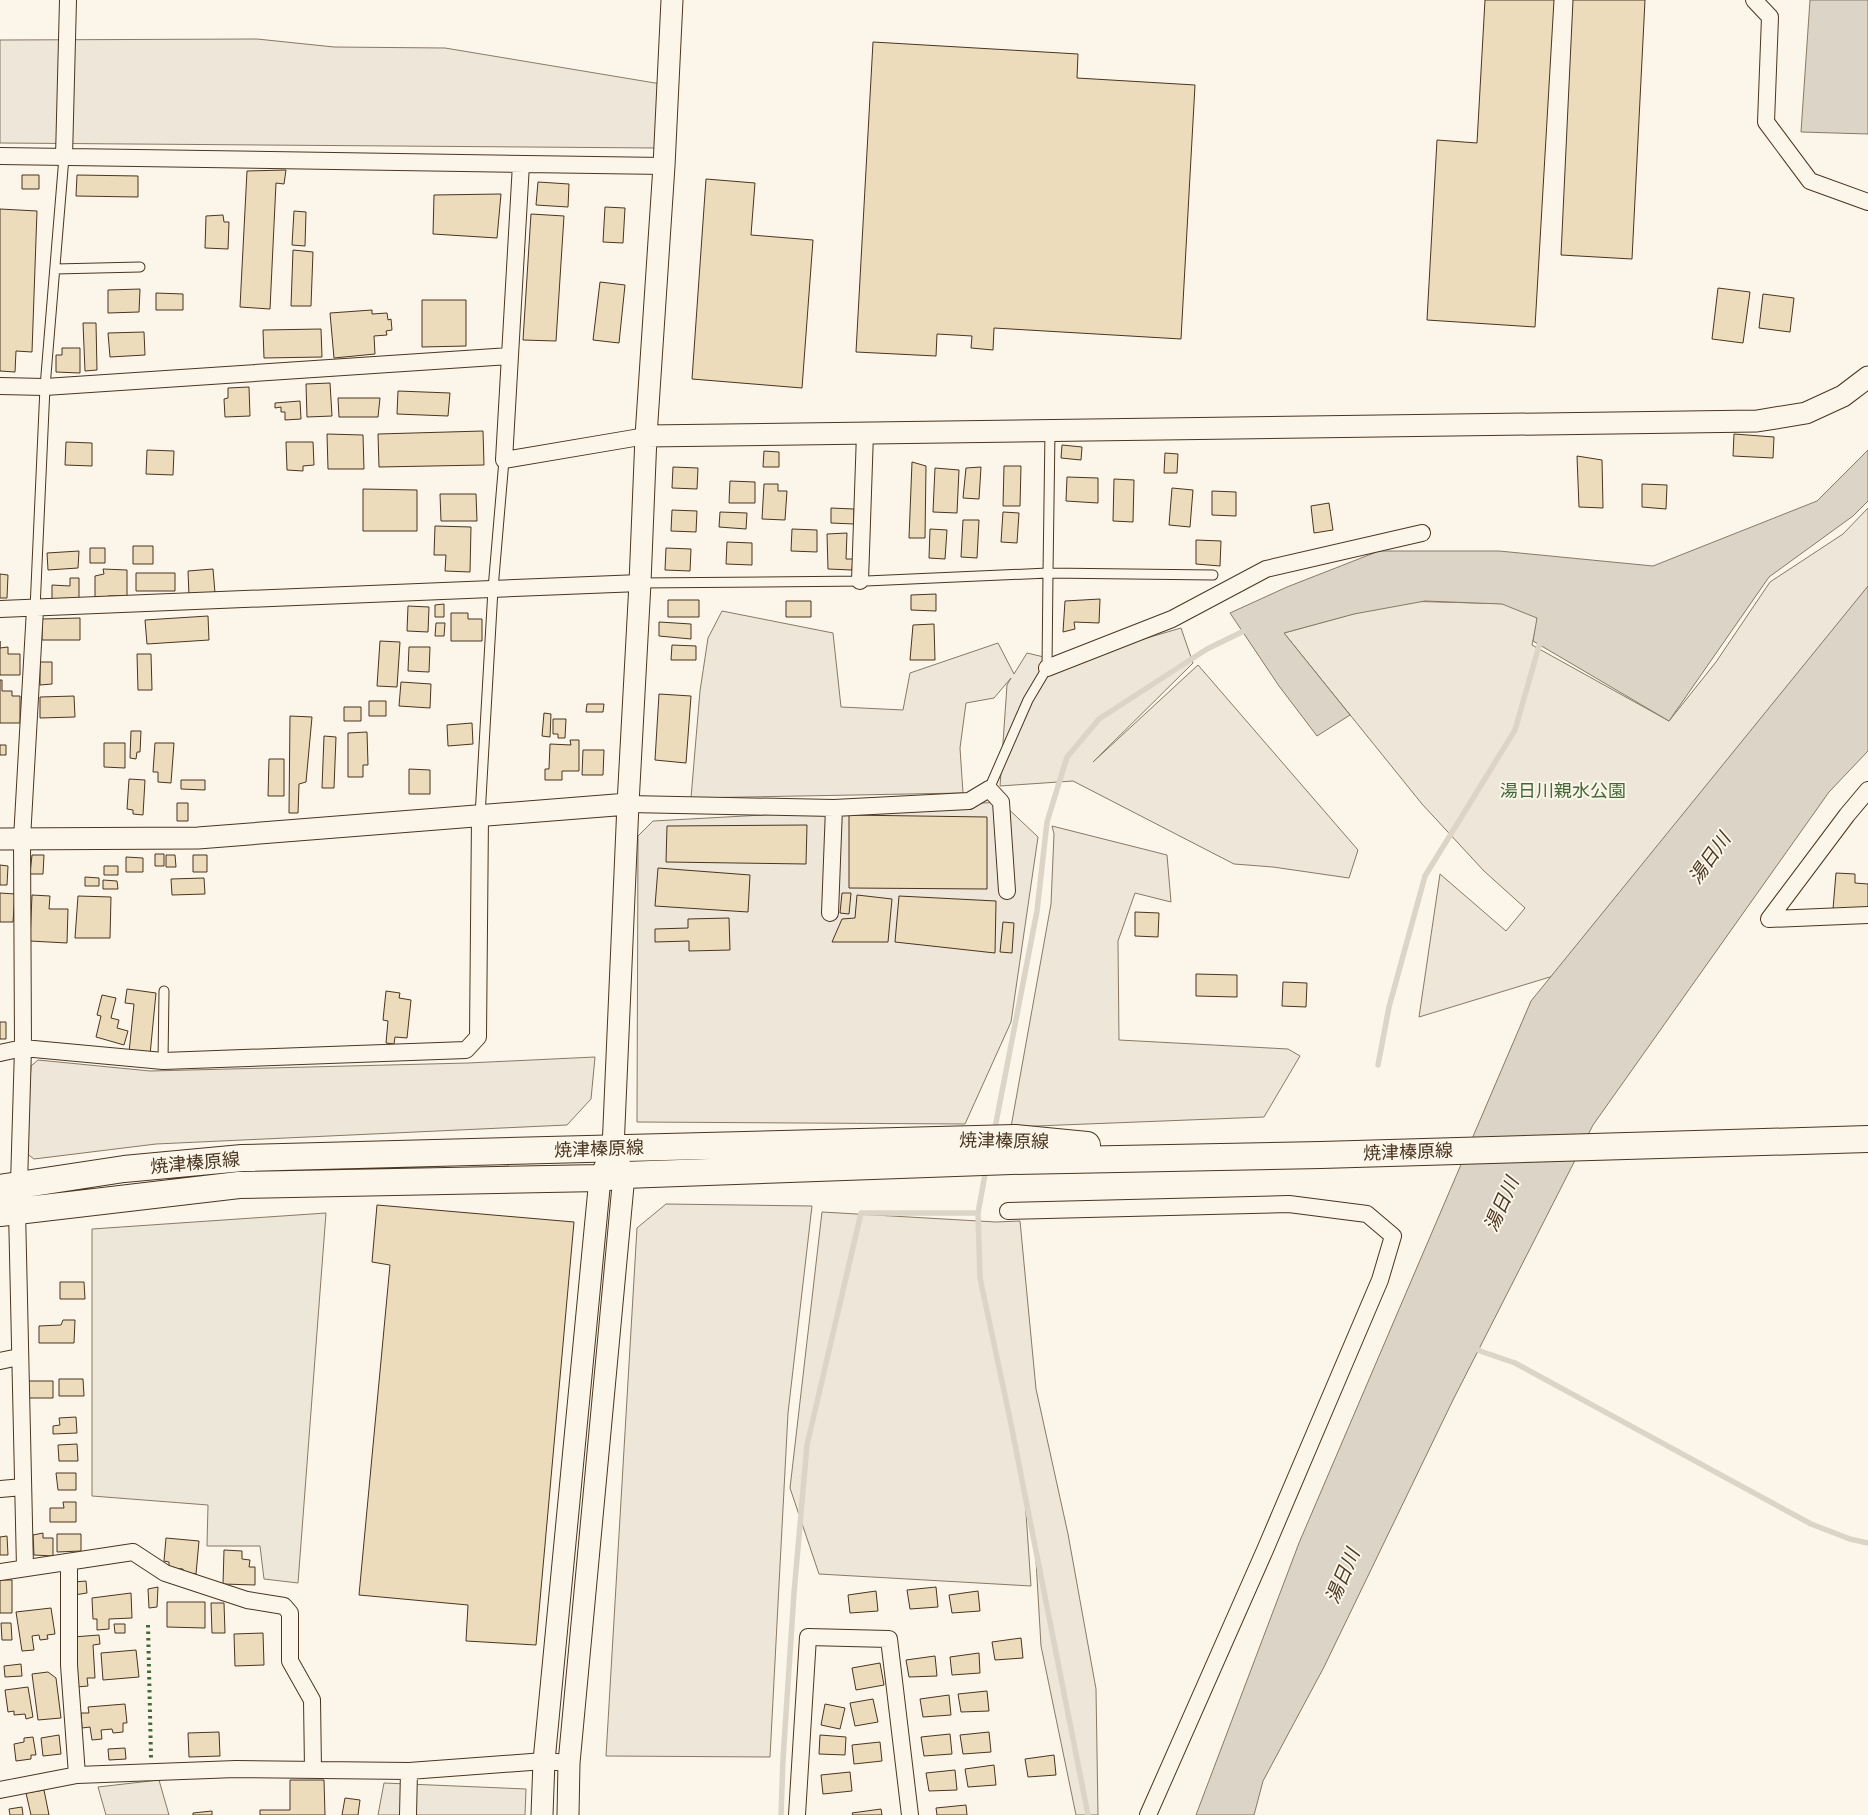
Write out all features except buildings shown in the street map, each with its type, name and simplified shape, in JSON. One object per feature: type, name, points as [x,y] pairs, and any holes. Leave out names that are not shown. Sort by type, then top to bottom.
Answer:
[{"type":"main road","name":"焼津榛原線","points":[[1616,1145],[1868,1123]]},
{"type":"main road","name":"焼津榛原線","points":[[10,1186],[124,1169],[242,1158],[613,1149],[949,1151],[1013,1149],[1199,1156],[1321,1155],[1868,1139]]},
{"type":"main road","name":"焼津榛原線","points":[[9,1212],[238,1185],[612,1177],[949,1151]]},
{"type":"street","points":[[64,157],[68,0]]},
{"type":"street","points":[[568,1815],[569,1763],[612,1177],[646,436],[664,166],[672,0]]},
{"type":"street","points":[[1754,0],[1770,17],[1766,122],[1810,181],[1868,202]]},
{"type":"street","points":[[0,156],[664,166]]},
{"type":"street","points":[[520,164],[504,460],[646,436],[1757,421],[1806,413],[1842,396],[1868,377]]},
{"type":"street","points":[[0,386],[45,387],[510,356]]},
{"type":"street","points":[[860,581],[865,433]]},
{"type":"street","points":[[1047,668],[1172,620],[1266,569],[1422,533]]},
{"type":"street","points":[[0,610],[640,582]]},
{"type":"street","points":[[10,1186],[23,1048],[22,839],[35,609]]},
{"type":"street","points":[[0,839],[198,838],[628,804],[834,808],[969,801],[989,790],[1001,802],[1007,891]]},
{"type":"street","points":[[1868,790],[1769,919],[1868,915]]},
{"type":"street","points":[[830,913],[834,808]]},
{"type":"street","points":[[0,1053],[23,1048],[163,1061],[466,1050],[478,1037],[480,816]]},
{"type":"street","points":[[542,1815],[544,1761],[612,1177]]},
{"type":"street","points":[[1008,1211],[1289,1204],[1367,1214],[1393,1236],[1380,1280],[1265,1550],[1148,1815]]},
{"type":"street","points":[[9,1212],[19,1357],[25,1568]]},
{"type":"street","points":[[0,1360],[19,1357]]},
{"type":"street","points":[[0,1489],[23,1487]]},
{"type":"street","points":[[0,1572],[133,1552],[165,1573],[247,1600],[284,1606],[290,1613],[290,1661],[312,1700],[313,1769]]},
{"type":"street","points":[[69,1563],[69,1665],[77,1775]]},
{"type":"street","points":[[796,1815],[808,1636],[889,1639],[910,1815]]},
{"type":"street","points":[[0,1790],[77,1775],[236,1769],[409,1771],[544,1761],[569,1763]]},
{"type":"street","points":[[408,1815],[409,1771]]},
{"type":"lane","points":[[35,609],[45,387],[64,157]]},
{"type":"lane","points":[[55,269],[140,267]]},
{"type":"lane","points":[[989,790],[1028,700],[1047,668],[1050,430]]},
{"type":"lane","points":[[480,816],[493,589],[504,460]]},
{"type":"lane","points":[[640,582],[860,581],[1048,573],[1213,575]]},
{"type":"lane","points":[[163,1061],[164,991]]},
{"type":"green space","points":[[257,39],[334,47],[445,48],[661,84],[658,148],[0,143],[0,40]]},
{"type":"green space","name":"湯日川親水公園","points":[[1868,508],[1868,590],[1563,973],[1419,1017],[1440,874],[1506,931],[1525,908],[1484,871],[1422,804],[1284,633],[1400,601],[1515,604],[1538,618],[1532,645],[1669,721],[1716,662],[1770,582],[1843,534]]},
{"type":"green space","points":[[722,611],[833,633],[841,707],[903,710],[910,673],[998,643],[1014,674],[1027,653],[1065,662],[1181,628],[1193,663],[1093,762],[1198,665],[1358,850],[1349,878],[1273,867],[1234,864],[1073,781],[1000,786],[1007,685],[1011,678],[994,698],[966,703],[960,748],[963,793],[691,798],[700,691],[708,638]]},
{"type":"green space","points":[[1001,802],[1038,837],[1011,1022],[965,1124],[637,1122],[638,836],[653,821]]},
{"type":"green space","points":[[1052,826],[1167,855],[1171,902],[1135,893],[1118,941],[1119,1040],[1288,1049],[1300,1056],[1264,1117],[1011,1127],[1051,904],[1054,834]]},
{"type":"green space","points":[[595,1057],[591,1099],[567,1125],[156,1144],[34,1159],[26,1153],[31,1066],[38,1060],[150,1071],[468,1063]]},
{"type":"green space","points":[[666,1204],[812,1206],[788,1413],[770,1757],[606,1756],[637,1228]]},
{"type":"green space","points":[[822,1212],[996,1222],[1020,1221],[1036,1389],[1068,1534],[1096,1689],[1098,1815],[1076,1815],[1041,1646],[1035,1543],[1024,1484],[1031,1586],[819,1574],[790,1488]]},
{"type":"green space","points":[[159,1780],[169,1815],[106,1815],[98,1787]]},
{"type":"green space","points":[[384,1783],[526,1789],[525,1815],[378,1815]]},
{"type":"shaded area","points":[[326,1213],[298,1583],[264,1579],[260,1546],[207,1546],[208,1505],[92,1496],[92,1229]]},
{"type":"water","points":[[1810,0],[1868,0],[1868,134],[1801,132]]},
{"type":"water","points":[[1868,450],[1868,501],[1853,516],[1769,577],[1669,721],[1533,641],[1537,618],[1502,604],[1425,601],[1354,614],[1284,633],[1350,715],[1317,736],[1279,686],[1230,613],[1287,587],[1379,551],[1499,551],[1653,566],[1817,501]]},
{"type":"water","name":"湯日川","points":[[1868,586],[1868,751],[1829,792],[1593,1125],[1453,1400],[1324,1667],[1263,1781],[1254,1815],[1196,1815],[1299,1543],[1531,1001]]},
{"type":"waterway","points":[[994,1133],[1037,911],[1047,822],[1067,757],[1099,719],[1207,649],[1248,629]]},
{"type":"waterway","points":[[1378,1065],[1389,1007],[1425,876],[1515,730],[1541,639]]},
{"type":"waterway","points":[[986,1169],[978,1213],[980,1278],[1010,1419],[1088,1815]]},
{"type":"waterway","points":[[781,1815],[794,1593],[807,1445],[861,1213],[978,1213]]},
{"type":"waterway","points":[[1473,1346],[1480,1351],[1515,1363],[1811,1524],[1850,1539],[1868,1543]]},
{"type":"hedge","points":[[148,1625],[151,1758]]}]
